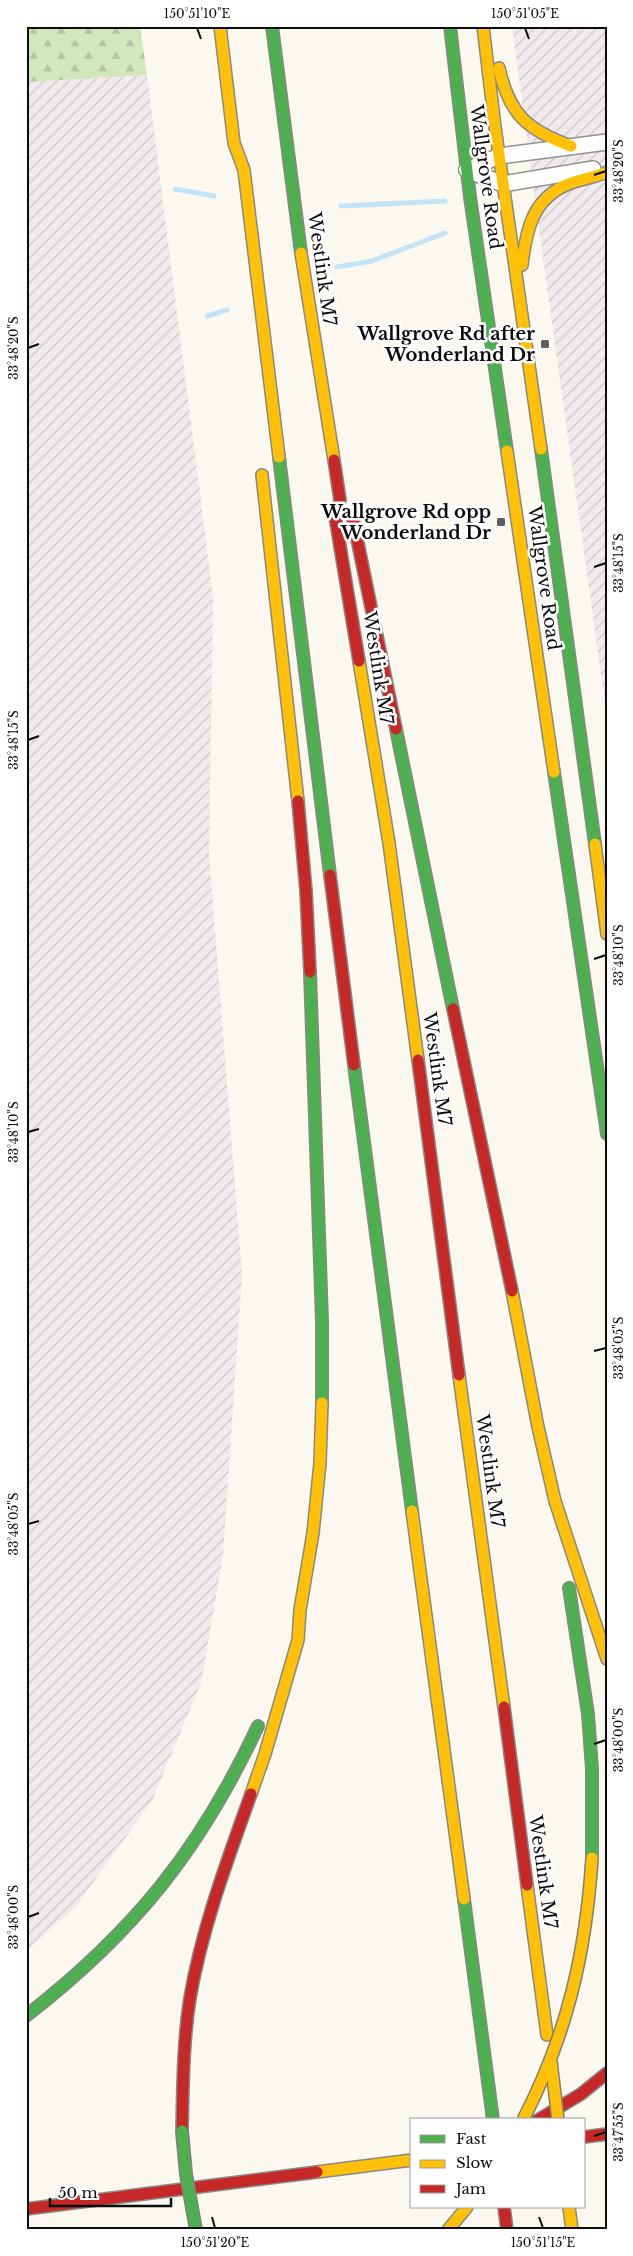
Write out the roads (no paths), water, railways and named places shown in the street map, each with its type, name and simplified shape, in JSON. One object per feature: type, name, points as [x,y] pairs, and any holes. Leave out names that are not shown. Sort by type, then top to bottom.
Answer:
[{"type":"main road","points":[[220,26],[234,143],[244,170],[373,1216],[493,2118]]},
{"type":"main road","name":"Westlink M7","points":[[272,26],[302,259],[340,500],[335,516],[389,843],[558,2118]]},
{"type":"main road","name":"Wallgrove Road","points":[[450,26],[467,170],[581,851],[606,921],[607,934]]},
{"type":"main road","name":"Wallgrove Road","points":[[483,26],[499,156],[569,649],[581,851],[607,1134]]},
{"type":"main road","points":[[492,26],[502,88],[509,105],[525,123],[539,133],[571,146]]},
{"type":"main road","points":[[230,165],[234,143]]},
{"type":"main road","points":[[519,299],[525,235],[540,202],[567,185],[607,172]]},
{"type":"main road","points":[[196,2230],[186,2174],[182,2131],[183,2067],[190,1999],[202,1943],[218,1886],[265,1754],[298,1640],[300,1610],[313,1533],[320,1463],[323,1391],[319,1218],[306,890],[294,754],[261,458]]},
{"type":"main road","points":[[340,500],[352,513],[440,949],[494,1199],[538,1427],[555,1501],[588,1714],[592,1768],[592,1858],[586,1934],[576,1982],[548,2066],[524,2118]]},
{"type":"main road","points":[[555,1501],[607,1659]]},
{"type":"main road","points":[[269,1700],[290,1634],[300,1610]]},
{"type":"main road","points":[[26,2016],[98,1958],[128,1927],[172,1875],[190,1851],[230,1786],[262,1716]]},
{"type":"main road","points":[[541,2118],[581,2094],[607,2073]]},
{"type":"main road","points":[[586,2137],[607,2134]]},
{"type":"main road","points":[[26,2209],[410,2160]]},
{"type":"main road","points":[[448,2230],[466,2208]]},
{"type":"main road","points":[[504,2208],[507,2230]]},
{"type":"main road","points":[[569,2208],[572,2230]]},
{"type":"street","points":[[467,170],[499,156],[607,142]]},
{"type":"street","points":[[467,170],[503,184],[607,166]]},
{"type":"waterway","points":[[175,189],[214,196]]},
{"type":"waterway","points":[[341,206],[445,201]]},
{"type":"waterway","points":[[337,267],[372,261],[445,233]]},
{"type":"waterway","points":[[207,316],[227,310]]},
{"type":"place","name":"Wallgrove Rd after Wonderland Dr","points":[[545,344]]},
{"type":"place","name":"Wallgrove Rd opp Wonderland Dr","points":[[501,522]]}]
